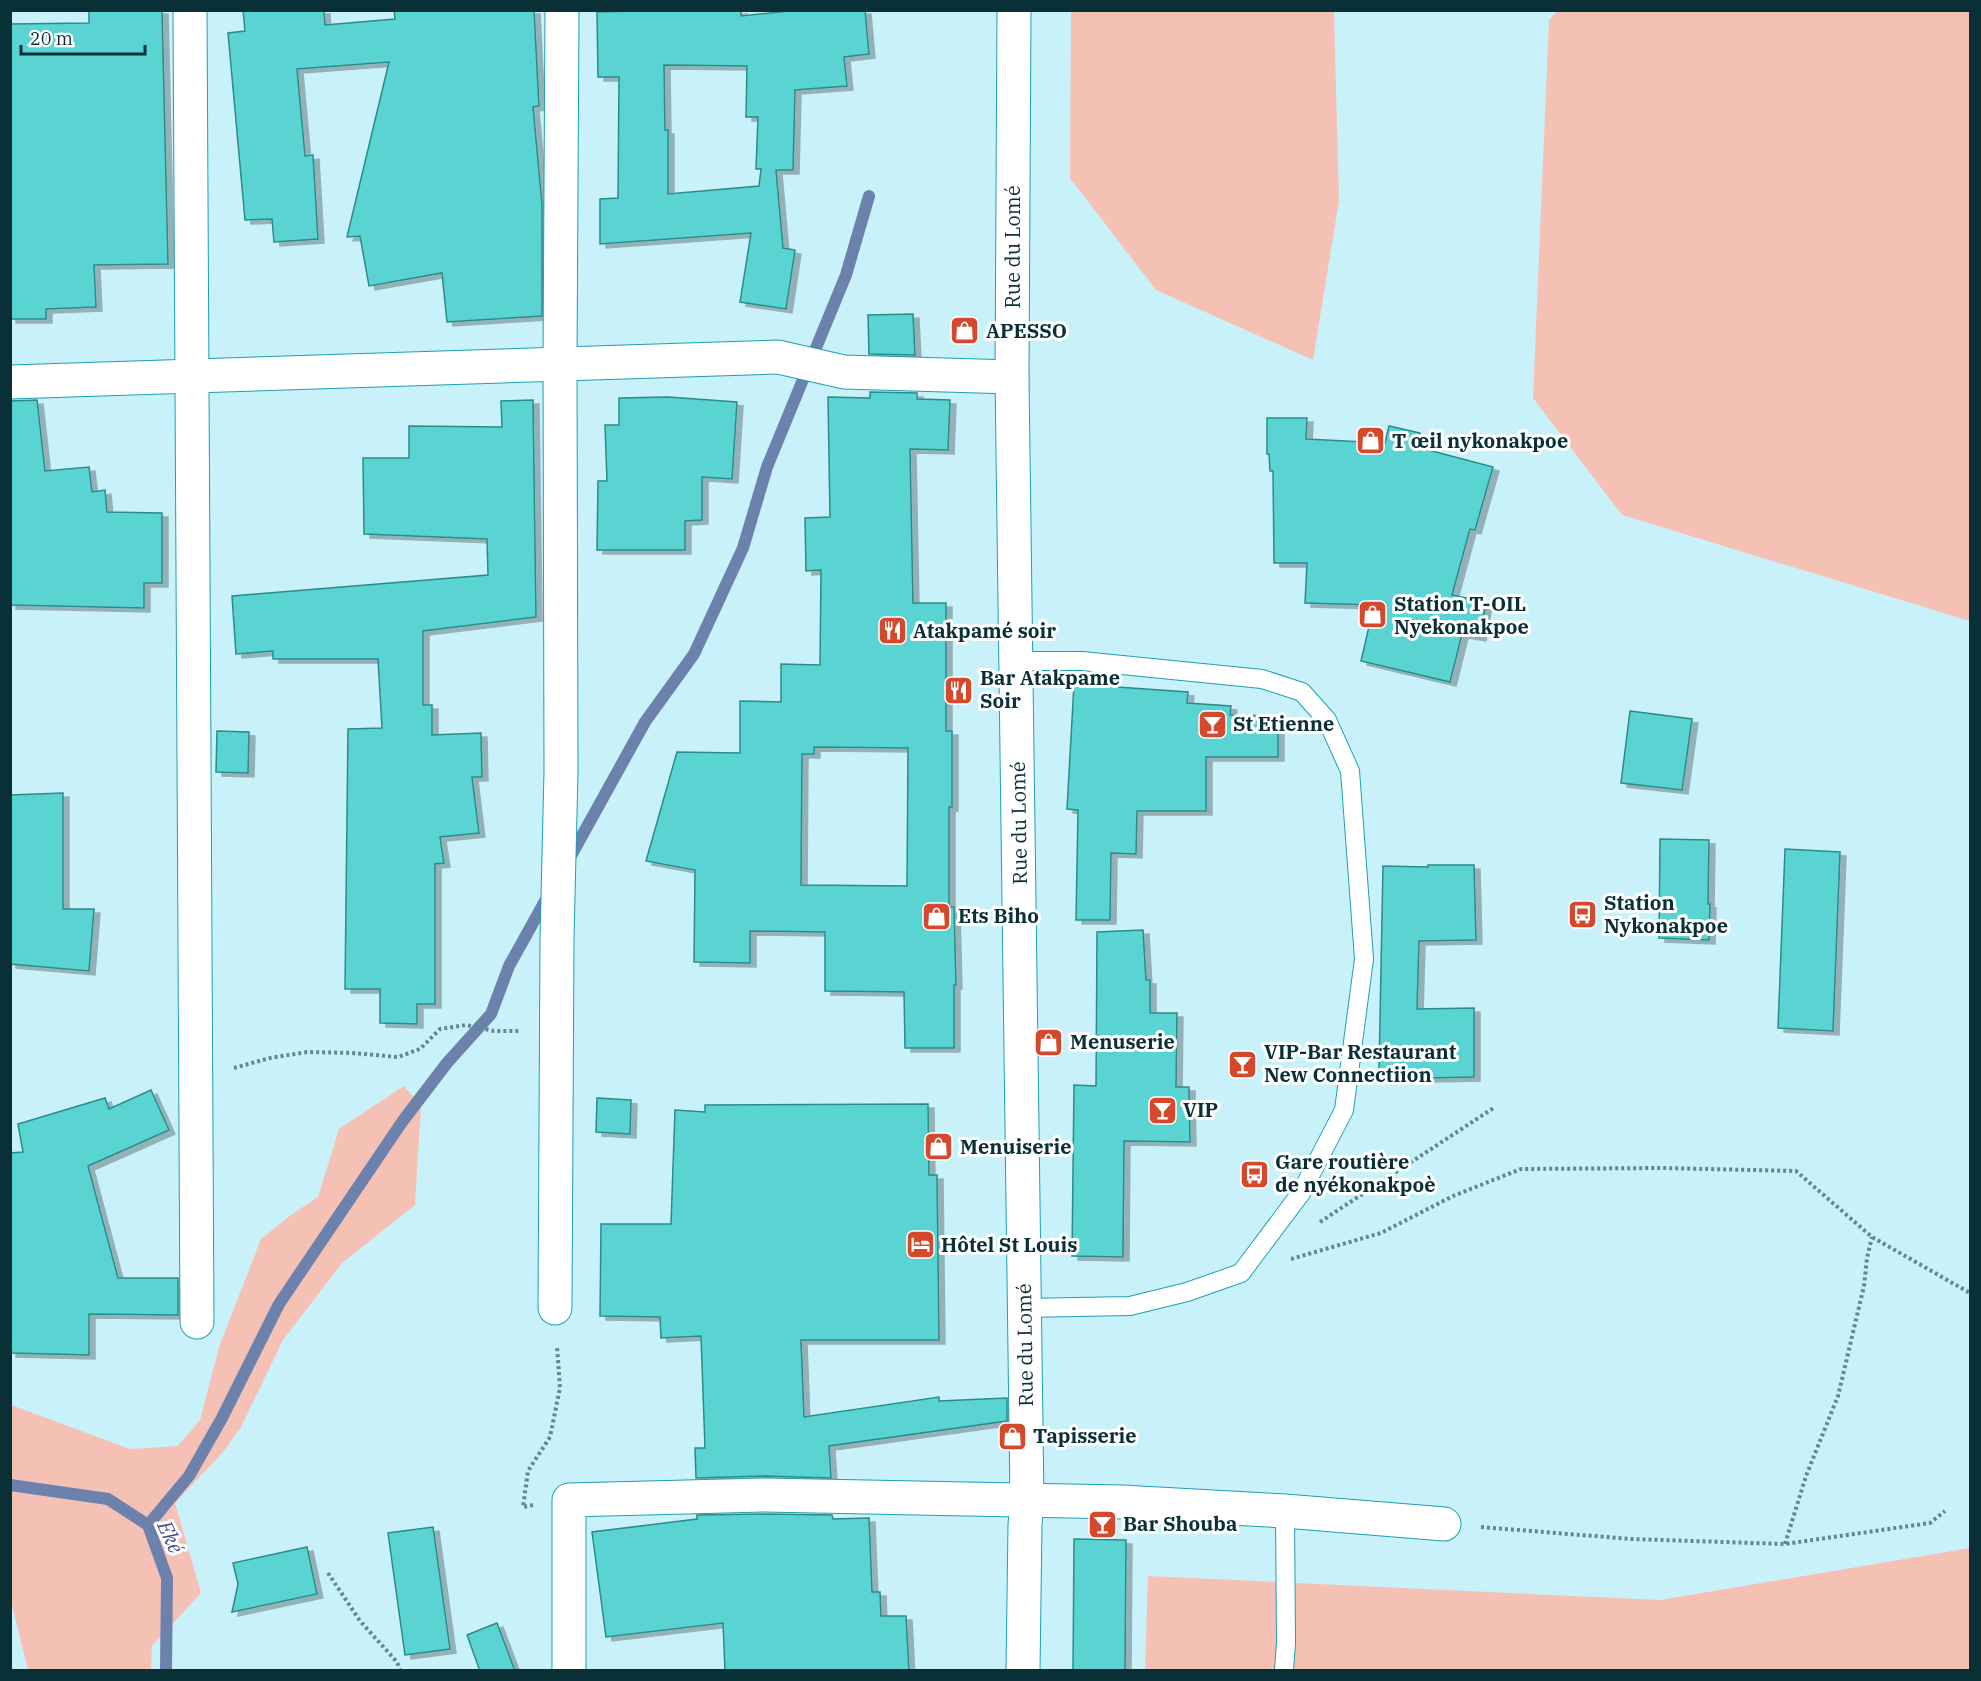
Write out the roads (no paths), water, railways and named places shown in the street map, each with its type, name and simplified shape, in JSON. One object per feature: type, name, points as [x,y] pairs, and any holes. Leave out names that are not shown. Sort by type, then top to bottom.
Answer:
[{"type":"street","points":[[190,10],[197,1322]]},
{"type":"street","points":[[555,1308],[557,939],[561,772],[561,10]]},
{"type":"street","name":"Rue du Lomé","points":[[1014,10],[1012,377],[1027,1502],[1024,1525],[1023,1671]]},
{"type":"street","points":[[10,382],[778,357],[844,372],[1012,377]]},
{"type":"street","points":[[569,1671],[569,1500],[765,1495],[1027,1502],[1122,1502],[1285,1511],[1444,1524]]},
{"type":"lane","points":[[1017,661],[1082,661],[1262,679],[1302,692],[1327,720],[1350,771],[1364,959],[1344,1110],[1301,1193],[1241,1274],[1187,1292],[1130,1306],[1025,1308]]},
{"type":"lane","points":[[1284,1671],[1286,1643],[1285,1511]]},
{"type":"waterway","points":[[568,861],[645,722],[694,654],[743,548],[767,467],[846,275],[869,196]]},
{"type":"waterway","points":[[148,1525],[189,1476],[222,1418],[279,1304],[402,1122],[447,1063],[491,1014],[509,966],[549,894]]},
{"type":"waterway","name":"Eké","points":[[10,1485],[108,1499],[148,1525],[167,1578],[166,1670]]},
{"type":"place","name":"APESSO","points":[[965,331]]},
{"type":"place","name":"T œil nykonakpoe","points":[[1371,441]]},
{"type":"place","name":"Station T-OIL Nyekonakpoe","points":[[1373,615]]},
{"type":"place","name":"Atakpamé soir","points":[[892,631]]},
{"type":"place","name":"Bar Atakpame Soir","points":[[959,690]]},
{"type":"place","name":"St Etienne","points":[[1212,724]]},
{"type":"place","name":"Station Nykonakpoe","points":[[1583,914]]},
{"type":"place","name":"Ets Biho","points":[[937,916]]},
{"type":"place","name":"Menuserie","points":[[1049,1042]]},
{"type":"place","name":"VIP-Bar Restaurant New Connectiion","points":[[1243,1064]]},
{"type":"place","name":"VIP","points":[[1162,1110]]},
{"type":"place","name":"Menuiserie","points":[[939,1147]]},
{"type":"place","name":"Gare routière de nyékonakpoè","points":[[1254,1174]]},
{"type":"place","name":"Hôtel St Louis","points":[[920,1245]]},
{"type":"place","name":"Tapisserie","points":[[1012,1436]]},
{"type":"place","name":"Bar Shouba","points":[[1102,1524]]}]
